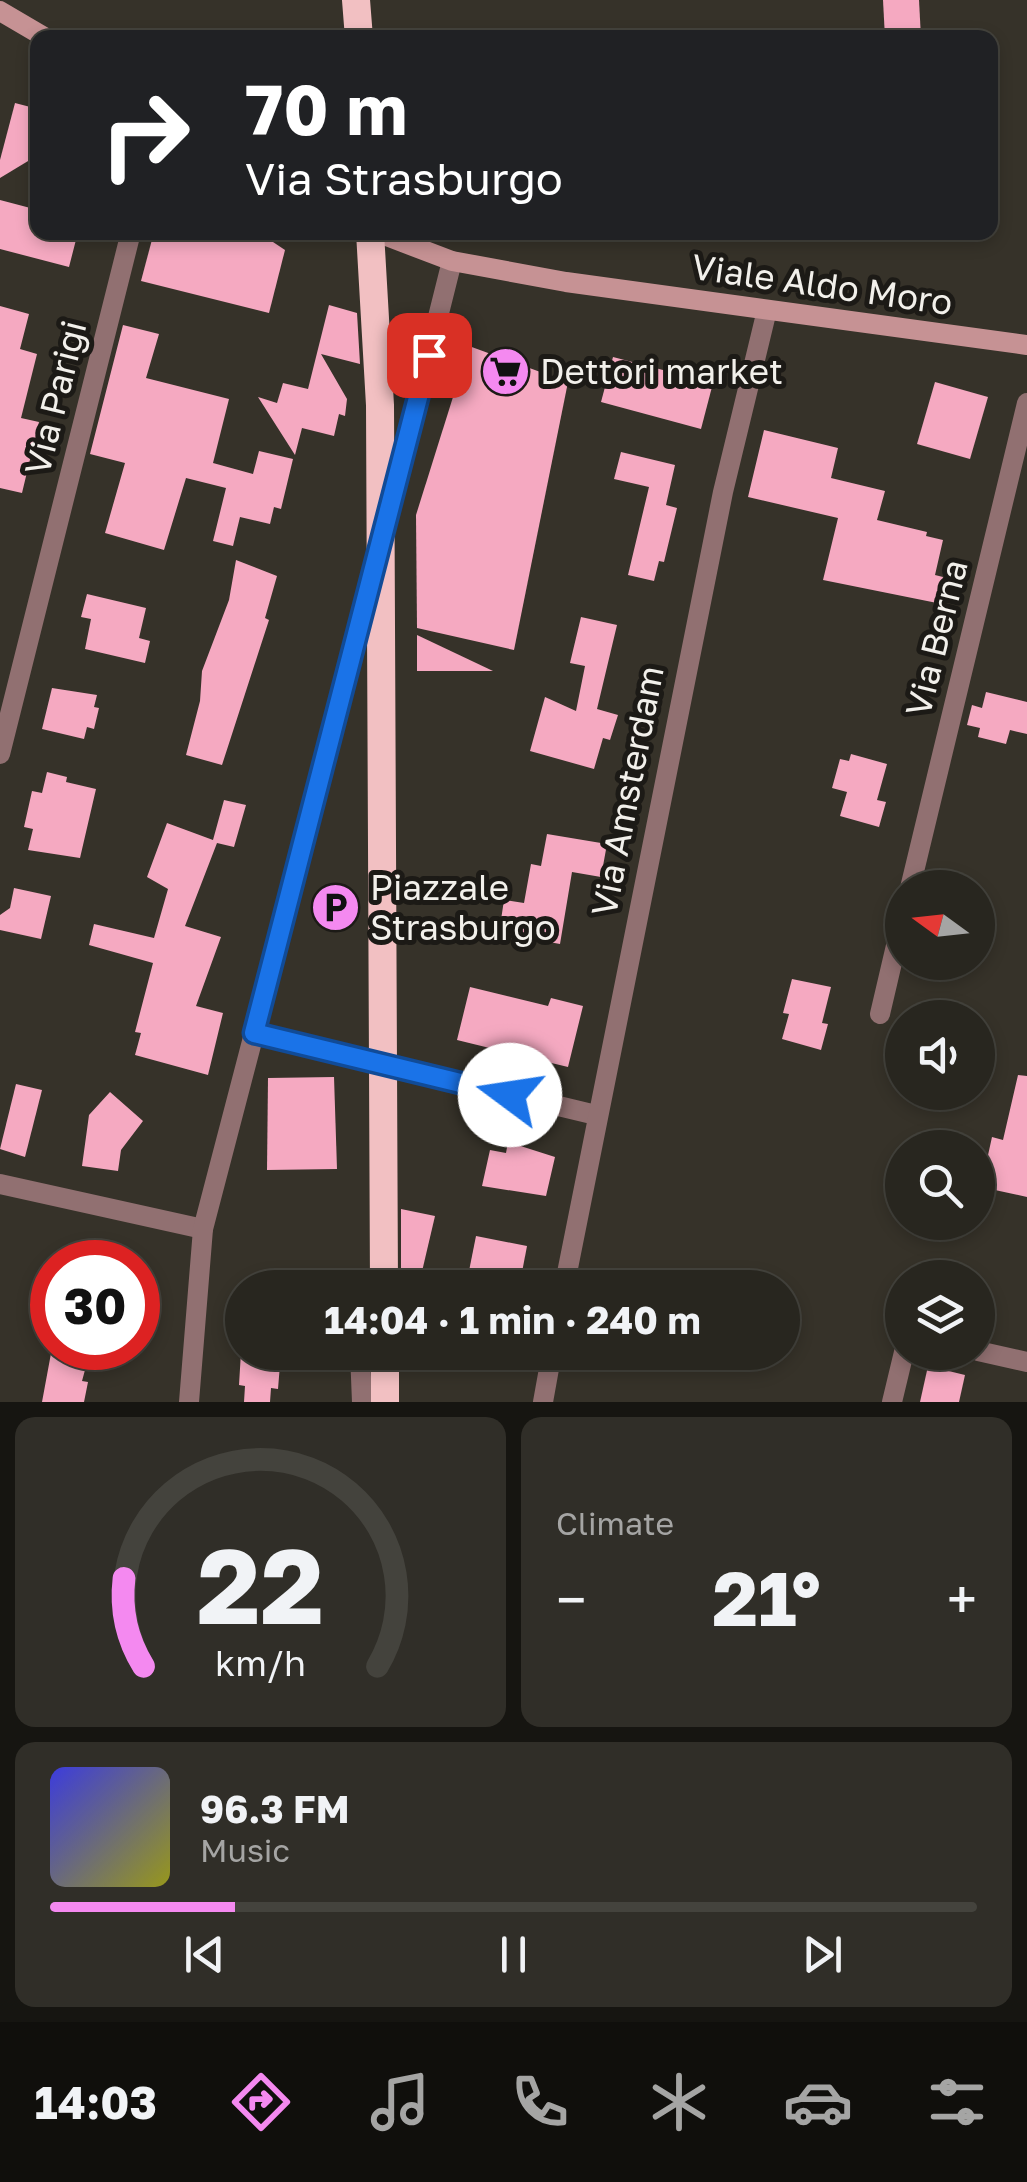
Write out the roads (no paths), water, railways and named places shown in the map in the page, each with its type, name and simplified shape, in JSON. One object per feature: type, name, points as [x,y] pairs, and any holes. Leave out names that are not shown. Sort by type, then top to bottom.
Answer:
[{"type":"highway","points":[[356,0],[358,30]]},
{"type":"highway","points":[[373,240],[380,406],[384,1270]]},
{"type":"highway","points":[[385,1370],[385,1402]]},
{"type":"main road","points":[[0,12],[32,30]]},
{"type":"main road","name":"Viale Aldo Moro","points":[[396,240],[452,260],[566,282],[1027,345]]},
{"type":"street","name":"Via Parigi","points":[[0,754],[129,240]]},
{"type":"street","points":[[189,1402],[204,1229],[452,260]]},
{"type":"street","name":"Via Amsterdam","points":[[567,1270],[723,492],[767,310]]},
{"type":"street","name":"Via Berna","points":[[914,870],[1027,403]]},
{"type":"street","points":[[880,1014],[888,980]]},
{"type":"street","points":[[254,1033],[596,1115]]},
{"type":"street","points":[[0,1184],[204,1229]]},
{"type":"street","points":[[995,1355],[1027,1362]]},
{"type":"street","points":[[361,1370],[362,1402]]},
{"type":"street","points":[[542,1402],[548,1370]]},
{"type":"street","points":[[892,1402],[900,1370]]},
{"type":"place","name":"Dettori market","points":[[505,372]]},
{"type":"place","name":"Piazzale Strasburgo","points":[[335,908]]}]
